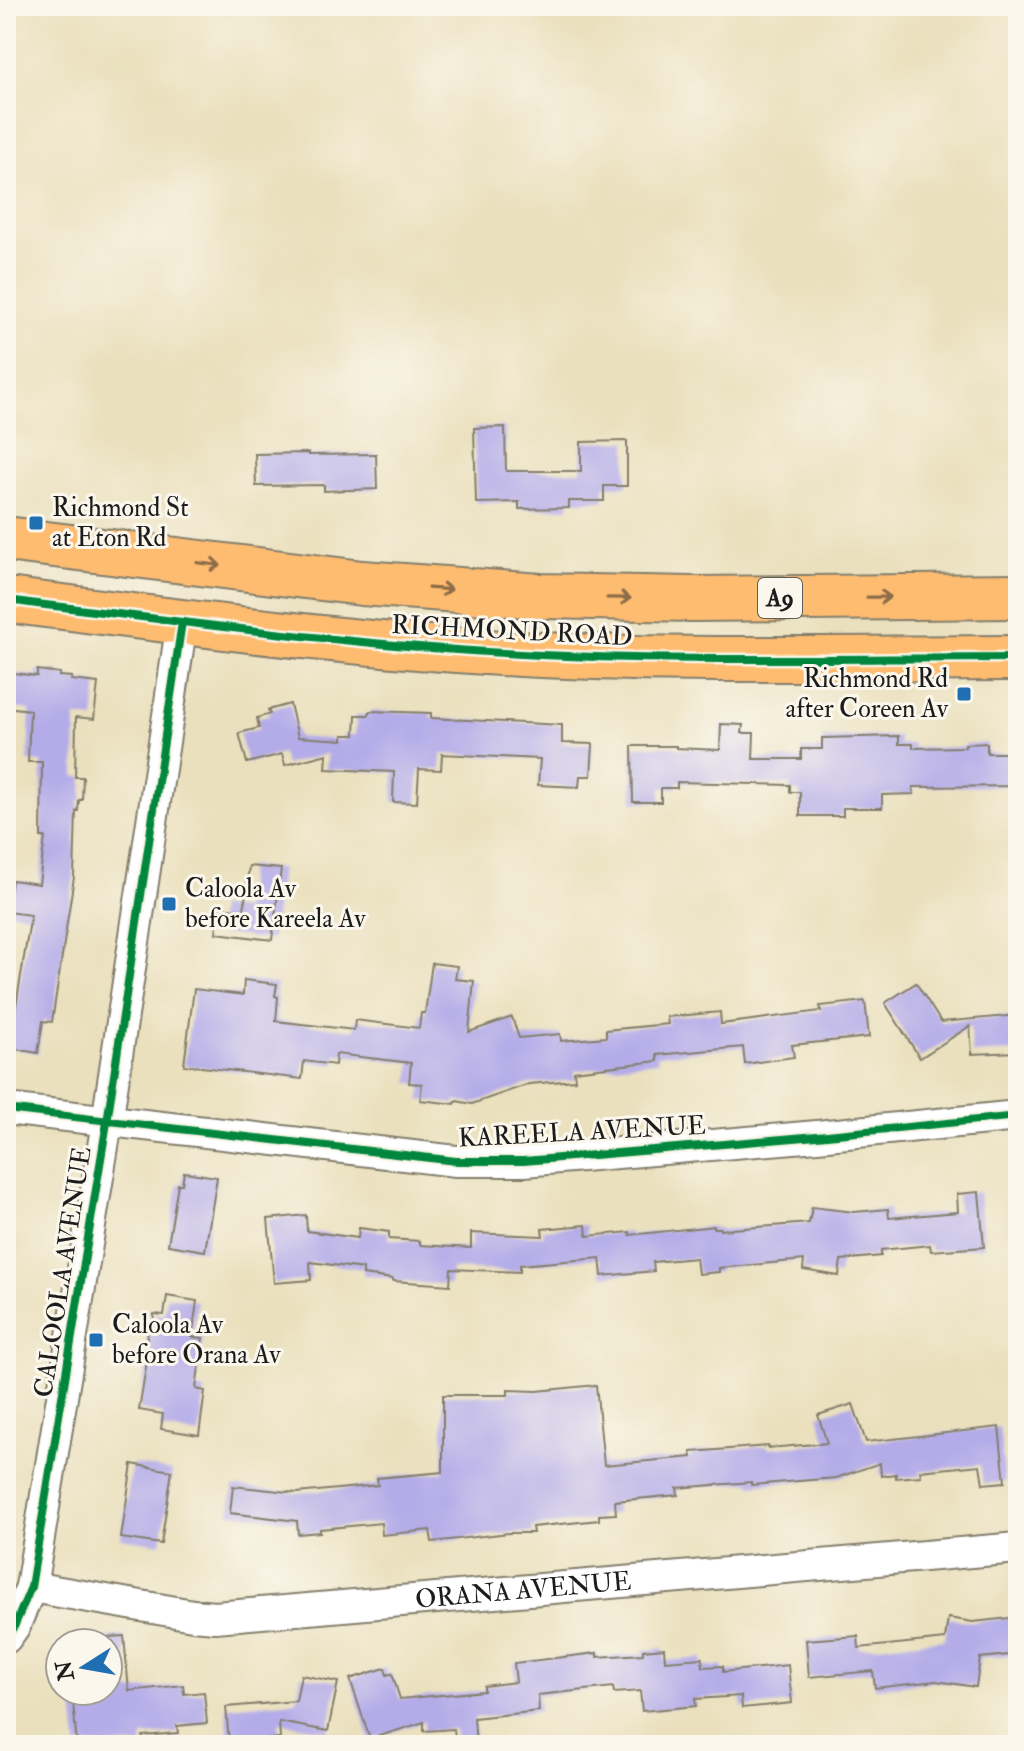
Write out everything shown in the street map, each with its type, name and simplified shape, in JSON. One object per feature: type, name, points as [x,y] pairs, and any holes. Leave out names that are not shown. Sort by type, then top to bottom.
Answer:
[{"type":"highway","name":"RICHMOND ROAD","points":[[13,540],[362,583],[541,596],[693,599],[1018,596]]},
{"type":"highway","points":[[13,540],[88,573],[141,589],[182,622],[209,604],[362,583]]},
{"type":"highway","name":"RICHMOND ROAD","points":[[6,600],[353,643],[540,655],[758,660],[1018,658]]},
{"type":"street","name":"CALOOLA AVENUE","points":[[6,1638],[31,1587],[107,1122],[182,622]]},
{"type":"street","name":"KAREELA AVENUE","points":[[6,1109],[486,1162],[1018,1116]]},
{"type":"street","name":"ORANA AVENUE","points":[[31,1587],[193,1615],[226,1617],[1018,1548]]},
{"type":"building","points":[[505,427],[506,471],[581,471],[581,442],[627,441],[627,486],[604,486],[604,501],[569,501],[569,508],[519,509],[519,502],[476,503],[474,428]]},
{"type":"building","points":[[255,454],[376,454],[377,489],[324,491],[324,485],[256,486]]},
{"type":"building","points":[[37,670],[60,673],[59,676],[72,677],[71,680],[98,683],[94,719],[76,717],[75,777],[83,777],[82,800],[79,800],[76,811],[74,877],[52,1022],[43,1021],[38,1053],[9,1048],[31,915],[7,912],[12,880],[39,884],[45,837],[41,837],[42,762],[28,762],[30,710],[6,707],[6,672],[37,676]]},
{"type":"building","points":[[290,704],[298,737],[343,740],[343,735],[355,735],[356,715],[369,715],[370,711],[431,713],[431,718],[562,725],[562,743],[593,744],[591,776],[580,776],[579,787],[538,785],[540,759],[442,754],[441,770],[419,769],[417,803],[393,802],[394,772],[326,769],[327,754],[285,765],[282,754],[247,763],[239,733],[259,728],[257,718],[270,714],[268,710]]},
{"type":"building","points":[[721,724],[743,725],[742,733],[754,733],[753,759],[801,759],[801,749],[822,749],[822,738],[899,736],[899,744],[913,744],[913,748],[965,747],[965,744],[987,743],[987,753],[1018,753],[1018,786],[913,787],[914,794],[882,795],[882,808],[843,808],[843,816],[800,816],[800,792],[790,792],[790,785],[677,782],[677,788],[661,788],[661,802],[633,802],[632,746],[720,750]]},
{"type":"building","points":[[249,866],[281,869],[272,940],[216,933],[219,907],[244,910]]},
{"type":"building","points":[[432,963],[457,966],[455,979],[474,981],[469,1032],[512,1017],[519,1038],[560,1034],[561,1041],[606,1037],[606,1030],[668,1024],[667,1017],[720,1012],[721,1024],[821,1011],[820,1006],[865,1001],[869,1037],[792,1045],[794,1057],[745,1064],[743,1047],[657,1055],[658,1061],[574,1071],[575,1080],[529,1084],[472,1104],[420,1100],[422,1084],[409,1083],[411,1063],[336,1054],[335,1065],[304,1061],[302,1079],[184,1065],[194,989],[243,995],[244,980],[277,984],[276,1021],[354,1030],[355,1020],[419,1028],[421,1013],[425,1013]]},
{"type":"building","points":[[916,983],[941,1022],[1018,1015],[1018,1052],[972,1054],[970,1026],[920,1058],[885,1003]]},
{"type":"building","points":[[184,1172],[217,1177],[205,1251],[168,1245],[178,1184],[182,1184]]},
{"type":"building","points":[[979,1192],[984,1247],[931,1251],[930,1245],[881,1250],[881,1256],[841,1260],[839,1276],[803,1270],[804,1260],[719,1268],[719,1272],[698,1274],[696,1258],[653,1262],[654,1271],[602,1276],[600,1258],[520,1265],[520,1272],[451,1269],[450,1285],[393,1281],[363,1275],[363,1269],[310,1262],[311,1280],[274,1283],[268,1219],[306,1215],[307,1231],[358,1238],[359,1228],[389,1232],[389,1239],[420,1241],[420,1245],[471,1248],[471,1233],[543,1236],[542,1229],[586,1225],[587,1236],[630,1232],[630,1235],[714,1226],[720,1230],[809,1223],[812,1207],[854,1212],[888,1209],[889,1218],[958,1212],[957,1194]]},
{"type":"building","points":[[167,1296],[197,1301],[192,1337],[203,1338],[196,1389],[205,1391],[199,1435],[161,1429],[163,1414],[139,1410],[149,1349],[145,1349],[149,1326],[153,1327],[154,1314],[164,1315]]},
{"type":"building","points":[[596,1385],[604,1465],[692,1457],[691,1452],[827,1443],[818,1415],[853,1404],[866,1442],[999,1427],[1005,1482],[983,1484],[980,1465],[920,1471],[921,1476],[896,1478],[896,1474],[881,1476],[880,1463],[836,1478],[677,1488],[678,1495],[615,1501],[616,1514],[599,1515],[599,1520],[532,1527],[533,1533],[432,1542],[430,1530],[382,1535],[381,1523],[298,1534],[297,1521],[230,1513],[233,1486],[297,1493],[378,1485],[377,1478],[443,1472],[443,1395],[508,1395],[508,1390],[537,1391]]},
{"type":"building","points":[[132,1464],[172,1471],[161,1544],[121,1538]]},
{"type":"building","points":[[1018,1617],[1018,1654],[980,1658],[976,1687],[936,1681],[875,1688],[873,1671],[809,1677],[806,1640],[858,1636],[859,1648],[945,1639],[948,1618],[973,1622]]},
{"type":"building","points":[[124,1636],[129,1691],[183,1685],[184,1694],[204,1692],[207,1723],[177,1726],[178,1733],[143,1736],[142,1745],[77,1745],[73,1707],[124,1707]]},
{"type":"building","points":[[664,1648],[665,1661],[702,1658],[703,1667],[723,1666],[723,1672],[788,1665],[792,1703],[742,1708],[741,1696],[695,1699],[696,1706],[642,1711],[640,1691],[614,1693],[613,1687],[538,1695],[539,1711],[474,1718],[476,1745],[456,1745],[454,1729],[424,1731],[424,1722],[370,1739],[350,1679],[385,1668],[387,1675],[392,1673],[400,1699],[484,1691],[484,1686],[516,1682],[514,1663],[597,1653],[597,1657],[643,1654],[643,1650]]},
{"type":"building","points":[[301,1675],[338,1682],[328,1731],[279,1722],[280,1738],[229,1743],[226,1707],[296,1701]]},
{"type":"cycle path","points":[[6,600],[273,633],[541,655],[780,659],[1018,658]]},
{"type":"cycle path","points":[[6,1638],[31,1587],[107,1122],[182,622]]},
{"type":"cycle path","points":[[6,1109],[456,1161],[524,1161],[1018,1116]]},
{"type":"place","name":"Richmond St at Eton Rd","points":[[36,523]]},
{"type":"place","name":"Richmond Rd after Coreen Av","points":[[964,694]]},
{"type":"place","name":"Caloola Av before Kareela Av","points":[[169,904]]},
{"type":"place","name":"Caloola Av before Orana Av","points":[[96,1340]]}]
